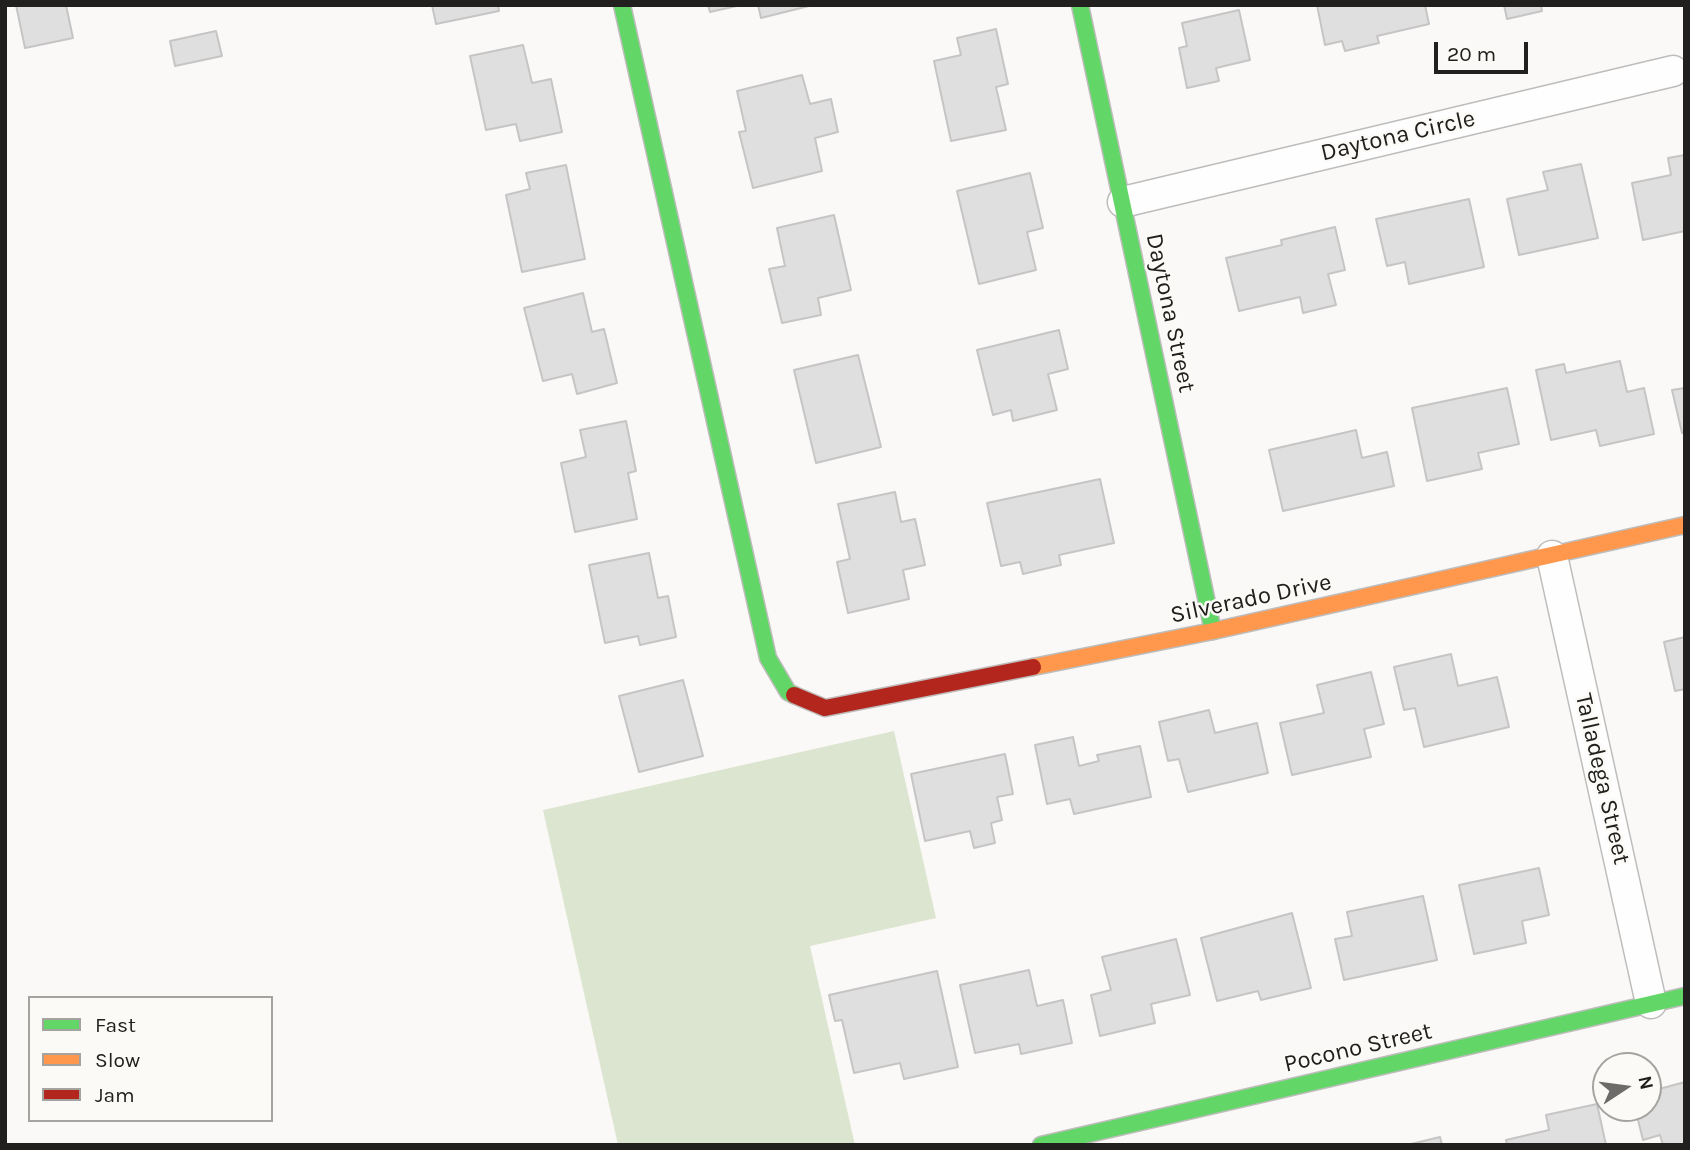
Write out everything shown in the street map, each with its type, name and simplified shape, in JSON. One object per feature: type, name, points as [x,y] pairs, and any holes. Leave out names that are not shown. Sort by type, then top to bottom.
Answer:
[{"type":"street","name":"Silverado Drive","points":[[622,5],[768,658],[789,692],[825,708],[1213,631],[1685,525]]},
{"type":"street","name":"Daytona Street","points":[[1080,5],[1213,631]]},
{"type":"street","name":"Daytona Circle","points":[[1124,202],[1673,71]]},
{"type":"street","name":"Talladega Street","points":[[1552,556],[1651,1003]]},
{"type":"street","name":"Pocono Street","points":[[1041,1145],[1685,996]]},
{"type":"green space","points":[[894,731],[936,918],[810,946],[855,1145],[618,1145],[543,810]]},
{"type":"building","points":[[16,5],[66,5],[73,38],[25,48]]},
{"type":"building","points":[[432,5],[498,5],[499,11],[436,24]]},
{"type":"building","points":[[708,5],[741,5],[710,12]]},
{"type":"building","points":[[758,5],[809,5],[809,6],[761,18]]},
{"type":"building","points":[[1317,5],[1425,5],[1429,24],[1377,36],[1379,43],[1345,51],[1342,41],[1325,45]]},
{"type":"building","points":[[1504,5],[1541,5],[1542,11],[1507,19]]},
{"type":"building","points":[[1239,10],[1250,60],[1216,68],[1219,81],[1187,88],[1179,48],[1187,46],[1182,23]]},
{"type":"building","points":[[996,29],[1008,84],[996,87],[1006,130],[951,141],[934,61],[961,55],[957,38]]},
{"type":"building","points":[[216,31],[222,56],[175,66],[170,41]]},
{"type":"building","points":[[523,45],[532,83],[551,79],[562,132],[520,141],[516,124],[486,130],[470,56]]},
{"type":"building","points":[[802,75],[810,104],[831,99],[838,132],[815,138],[822,171],[753,188],[739,132],[746,131],[737,91]]},
{"type":"building","points":[[1685,155],[1685,231],[1643,240],[1632,183],[1671,175],[1668,158]]},
{"type":"building","points":[[1581,164],[1598,238],[1519,255],[1507,199],[1548,190],[1543,172]]},
{"type":"building","points":[[566,165],[585,259],[522,272],[506,195],[530,189],[526,173]]},
{"type":"building","points":[[1030,173],[1043,228],[1027,232],[1036,270],[979,284],[957,191]]},
{"type":"building","points":[[1469,199],[1484,267],[1409,284],[1405,262],[1387,266],[1376,219]]},
{"type":"building","points":[[834,215],[851,290],[818,298],[821,315],[782,323],[769,269],[785,266],[777,228]]},
{"type":"building","points":[[1335,227],[1345,270],[1328,274],[1336,305],[1303,313],[1300,297],[1239,311],[1226,258],[1282,245],[1281,240]]},
{"type":"building","points":[[583,293],[592,332],[604,329],[617,383],[577,394],[572,374],[543,381],[524,308]]},
{"type":"building","points":[[1059,330],[1068,369],[1048,374],[1057,410],[1013,421],[1011,410],[993,415],[977,350]]},
{"type":"building","points":[[858,355],[881,447],[816,463],[794,370]]},
{"type":"building","points":[[1620,361],[1627,392],[1644,388],[1654,434],[1600,446],[1596,430],[1551,440],[1536,370],[1564,364],[1566,373]]},
{"type":"building","points":[[1507,388],[1519,444],[1478,453],[1482,469],[1427,481],[1412,408]]},
{"type":"building","points":[[1685,388],[1685,433],[1682,433],[1672,390]]},
{"type":"building","points":[[626,421],[636,471],[628,473],[637,519],[575,532],[561,463],[586,457],[580,430]]},
{"type":"building","points":[[1356,430],[1362,458],[1387,452],[1394,486],[1283,511],[1269,450]]},
{"type":"building","points":[[1100,479],[1114,543],[1059,555],[1061,565],[1023,574],[1020,562],[1001,566],[987,503]]},
{"type":"building","points":[[895,492],[901,522],[915,519],[925,565],[903,570],[909,599],[848,613],[837,562],[850,559],[838,504]]},
{"type":"building","points":[[649,553],[658,598],[668,596],[676,637],[640,645],[638,636],[605,643],[589,565]]},
{"type":"building","points":[[1685,637],[1685,689],[1675,691],[1664,642]]},
{"type":"building","points":[[1451,654],[1458,686],[1497,677],[1509,727],[1424,747],[1415,708],[1404,710],[1394,667]]},
{"type":"building","points":[[1371,672],[1384,724],[1364,729],[1371,757],[1292,775],[1280,723],[1324,713],[1317,685]]},
{"type":"building","points":[[683,680],[703,756],[639,772],[619,696]]},
{"type":"building","points":[[1209,710],[1215,733],[1257,723],[1268,773],[1188,792],[1179,759],[1168,761],[1159,722]]},
{"type":"building","points":[[1073,737],[1079,766],[1099,761],[1097,755],[1140,746],[1151,797],[1074,814],[1070,799],[1047,804],[1035,745]]},
{"type":"building","points":[[1005,754],[1013,794],[997,797],[1002,820],[991,823],[995,843],[974,848],[970,831],[925,841],[911,774]]},
{"type":"building","points":[[1539,868],[1549,915],[1522,921],[1526,943],[1474,954],[1459,885]]},
{"type":"building","points":[[1423,896],[1437,960],[1344,980],[1335,939],[1352,936],[1347,912]]},
{"type":"building","points":[[1292,913],[1311,988],[1261,1000],[1258,991],[1217,1001],[1201,938]]},
{"type":"building","points":[[1176,939],[1190,995],[1151,1004],[1155,1023],[1100,1036],[1091,995],[1111,990],[1102,957]]},
{"type":"building","points":[[1029,970],[1037,1006],[1063,1000],[1072,1043],[1021,1054],[1019,1044],[975,1053],[960,985]]},
{"type":"building","points":[[937,971],[958,1067],[904,1079],[900,1063],[854,1073],[842,1020],[835,1021],[829,995]]},
{"type":"building","points":[[1685,1082],[1685,1145],[1663,1145],[1660,1135],[1643,1140],[1638,1122],[1662,1122],[1662,1088]]},
{"type":"building","points":[[1592,1105],[1592,1122],[1601,1122],[1606,1145],[1507,1145],[1506,1140],[1549,1130],[1546,1115]]},
{"type":"building","points":[[1440,1137],[1442,1145],[1407,1145]]},
{"type":"traffic: fast","points":[[622,5],[768,658],[788,692],[794,695]]},
{"type":"traffic: fast","points":[[1080,5],[1213,631]]},
{"type":"traffic: fast","points":[[1041,1145],[1685,996]]},
{"type":"traffic: slow","points":[[1033,667],[1213,631],[1685,525]]},
{"type":"traffic: jam","points":[[794,695],[825,708],[1033,667]]}]
